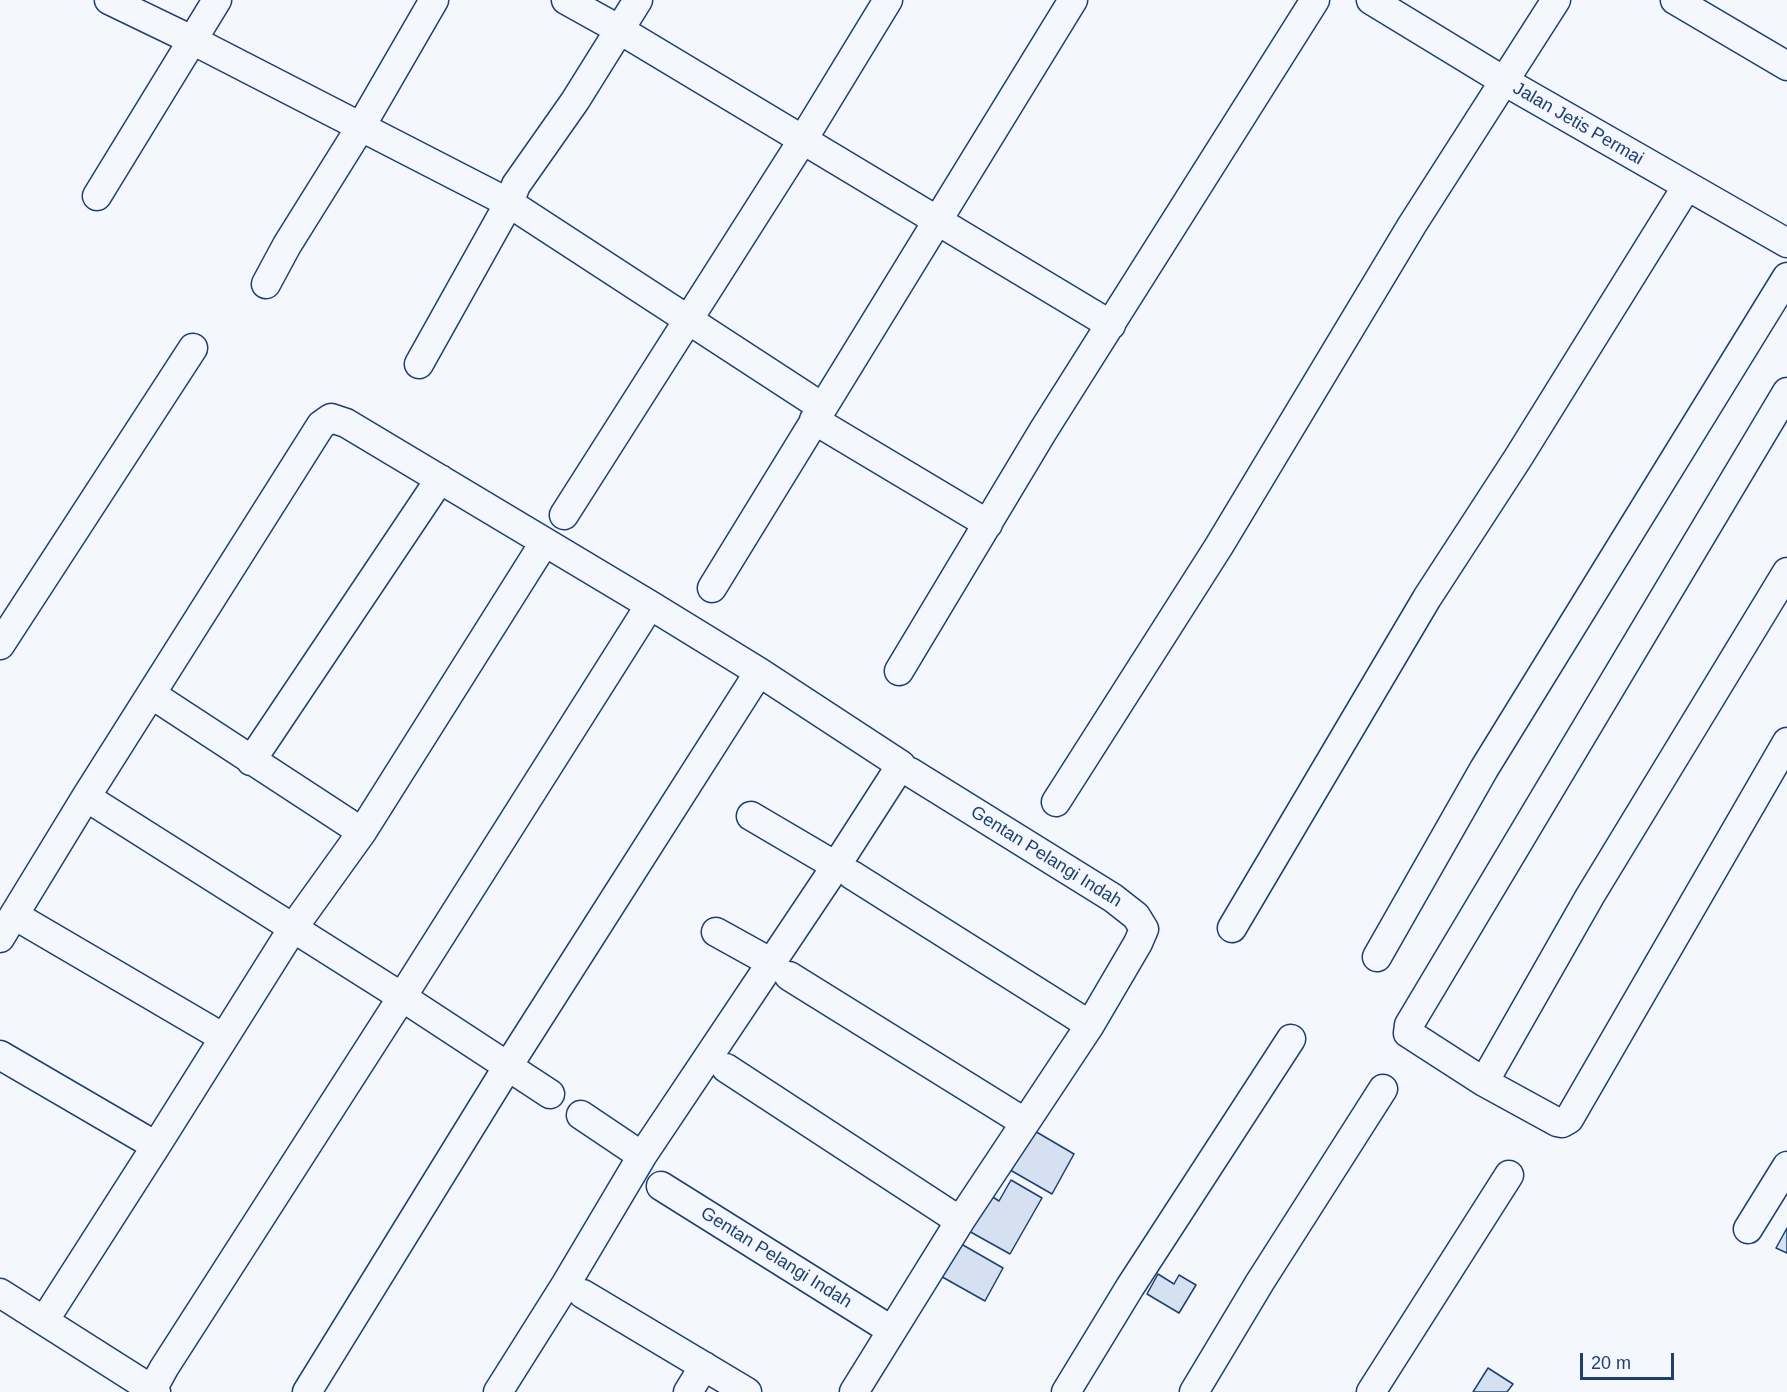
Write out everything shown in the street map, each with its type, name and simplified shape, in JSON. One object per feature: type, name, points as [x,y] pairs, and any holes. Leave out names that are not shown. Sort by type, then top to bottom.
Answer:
[{"type":"street","points":[[109,0],[194,41],[509,203],[688,320],[818,413],[988,524]]},
{"type":"street","points":[[97,196],[218,0]]},
{"type":"street","points":[[266,284],[434,0]]},
{"type":"street","points":[[566,0],[620,30],[1111,325]]},
{"type":"street","points":[[420,364],[509,203],[516,186],[575,101],[638,0]]},
{"type":"street","points":[[564,515],[802,141],[888,0]]},
{"type":"street","points":[[712,588],[1073,0]]},
{"type":"street","points":[[899,671],[1043,431],[1315,0]]},
{"type":"street","name":"Jalan Jetis Permai","points":[[1371,0],[1504,81],[1787,243]]},
{"type":"street","points":[[1056,802],[1219,546],[1412,225],[1556,0]]},
{"type":"street","points":[[1675,0],[1787,66]]},
{"type":"street","points":[[1232,928],[1427,598],[1518,458],[1687,186]]},
{"type":"street","points":[[1377,957],[1484,769],[1787,277]]},
{"type":"street","points":[[0,645],[193,348]]},
{"type":"street","points":[[1787,392],[1409,1025],[1408,1033],[1484,1082],[1557,1122],[1562,1123],[1569,1119],[1787,742]]},
{"type":"street","points":[[224,1038],[7,927],[86,796],[324,421],[331,418],[338,419],[650,605],[759,672],[901,765],[844,871],[780,970],[642,1156],[498,1392]]},
{"type":"street","points":[[251,761],[440,479]]},
{"type":"street","points":[[44,1321],[292,927],[362,832],[544,543]]},
{"type":"street","points":[[1484,1082],[1596,886],[1787,572]]},
{"type":"street","points":[[0,1293],[154,1391],[164,1368],[650,605]]},
{"type":"street","points":[[307,1392],[508,1066],[759,672]]},
{"type":"street","points":[[151,694],[362,832]]},
{"type":"street","name":"Gentan Pelangi Indah","points":[[854,1392],[960,1221],[1090,1025],[1144,929],[1136,916],[1113,898],[910,772]]},
{"type":"street","points":[[86,796],[550,1094]]},
{"type":"street","points":[[751,816],[844,871],[1090,1025]]},
{"type":"street","points":[[716,932],[1024,1122]]},
{"type":"street","points":[[1066,1392],[1130,1287],[1292,1039]]},
{"type":"street","points":[[0,1055],[156,1146]]},
{"type":"street","points":[[726,1068],[960,1221]]},
{"type":"street","points":[[1194,1392],[1260,1282],[1383,1089]]},
{"type":"street","points":[[580,1115],[642,1156]]},
{"type":"street","points":[[1748,1229],[1787,1166]]},
{"type":"street","points":[[1371,1392],[1509,1175]]},
{"type":"street","name":"Gentan Pelangi Indah","points":[[662,1186],[891,1330]]},
{"type":"street","points":[[583,1293],[747,1392]]},
{"type":"street","points":[[688,1392],[704,1366]]},
{"type":"building","points":[[1028,1127],[1074,1154],[1052,1194],[1005,1167]]},
{"type":"building","points":[[1011,1180],[1042,1198],[1010,1254],[967,1230],[988,1194],[999,1201]]},
{"type":"building","points":[[1787,1228],[1787,1253],[1776,1248]]},
{"type":"building","points":[[956,1241],[1003,1268],[985,1301],[937,1274]]},
{"type":"building","points":[[1158,1274],[1174,1284],[1179,1275],[1196,1285],[1179,1313],[1147,1294]]},
{"type":"building","points":[[1488,1368],[1513,1384],[1507,1392],[1473,1392]]}]
